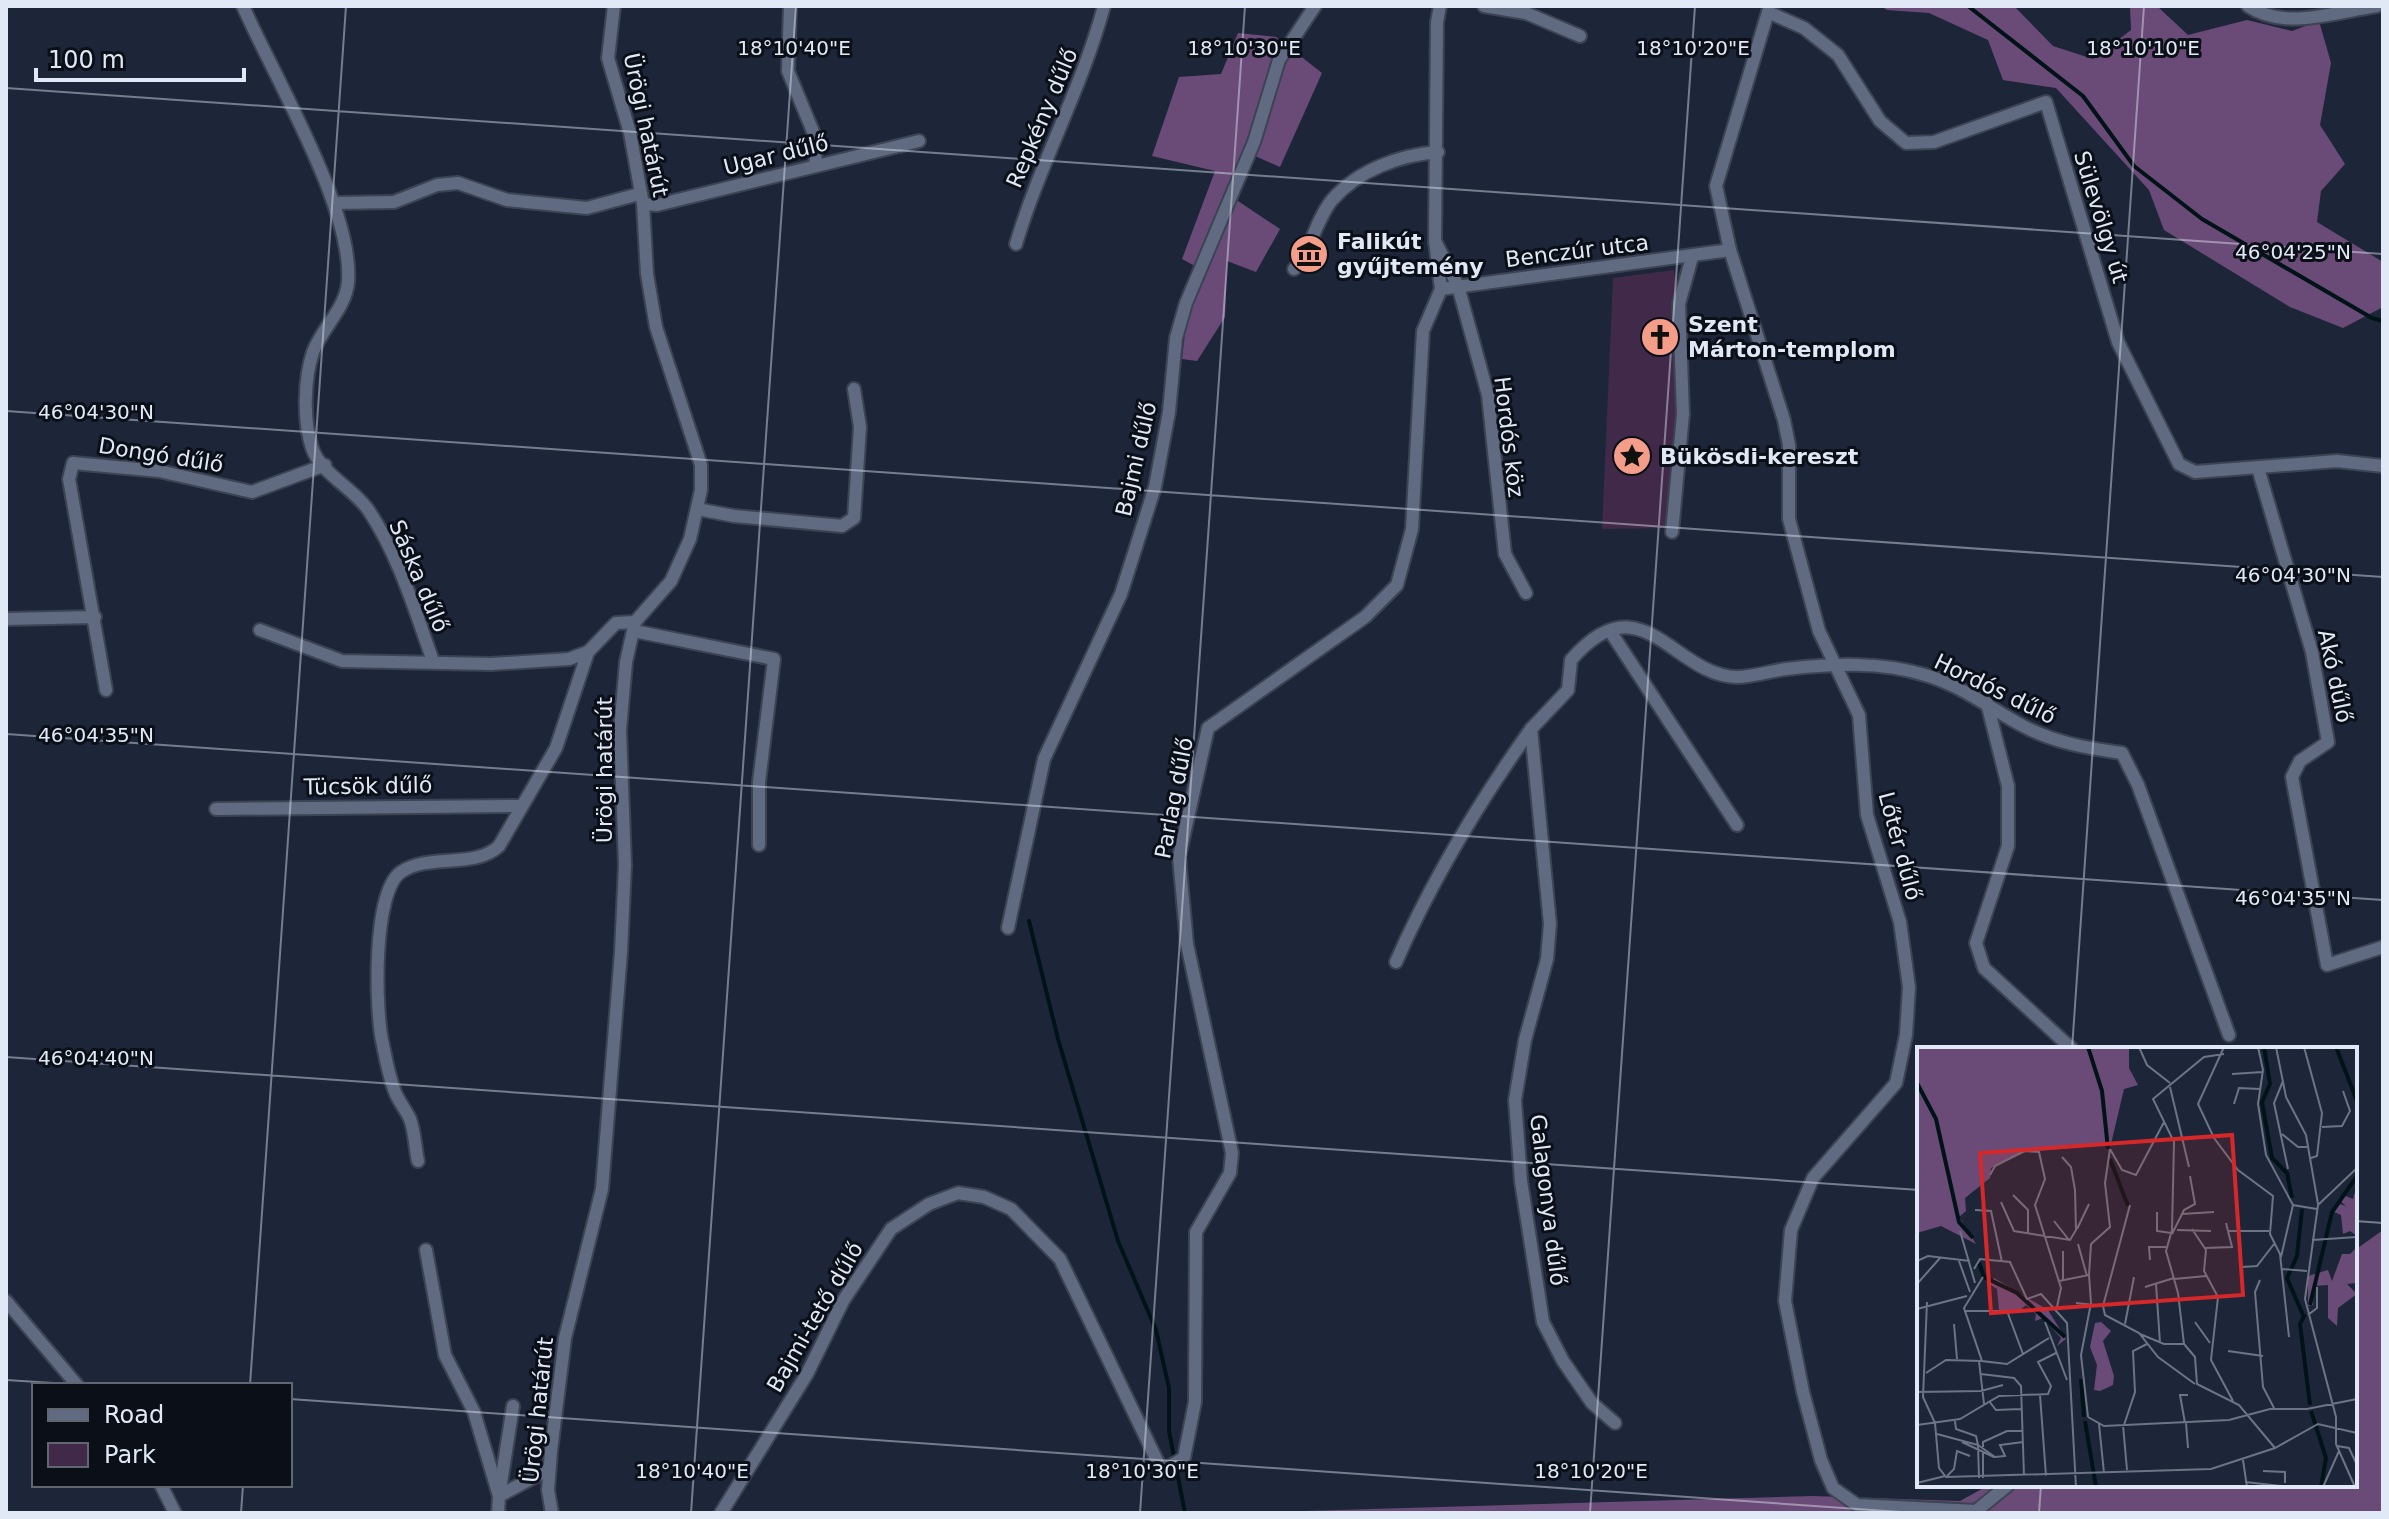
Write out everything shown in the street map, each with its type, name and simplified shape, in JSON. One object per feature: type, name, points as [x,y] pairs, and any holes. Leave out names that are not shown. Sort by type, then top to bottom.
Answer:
[{"type":"street","name":"Sáska dűlő","points":[[243,6],[335,203],[348,281],[345,296],[313,352],[307,417],[313,451],[367,508],[384,535],[433,661]]},
{"type":"street","name":"Ürögi határút","points":[[552,1513],[549,1469],[565,1338],[602,1189],[624,894],[620,730],[626,662],[635,626],[671,581],[690,539],[697,509],[701,465],[656,327],[630,133],[608,58],[614,6]]},
{"type":"street","points":[[790,6],[788,71],[814,134],[816,165]]},
{"type":"street","name":"Repkény dűlő","points":[[1016,244],[1029,200],[1092,52],[1104,6]]},
{"type":"street","name":"Bajmi dűlő","points":[[1008,928],[1044,759],[1116,605],[1155,487],[1169,412],[1176,338],[1186,303],[1254,142],[1279,60],[1315,6]]},
{"type":"street","points":[[1437,294],[1437,22],[1440,6]]},
{"type":"street","points":[[1484,6],[1528,9],[1580,36]]},
{"type":"street","points":[[2248,6],[2260,14],[2292,21],[2377,6]]},
{"type":"street","name":"Lőtér dűlő","points":[[1767,9],[1716,186],[1730,250],[1784,420],[1789,445],[1789,519],[1819,631],[1859,715],[1867,815],[1900,922],[1909,987],[1906,1035],[1896,1083],[1813,1178],[1791,1230],[1785,1301],[1803,1392],[1821,1460],[1833,1488],[1857,1505],[1976,1511],[2006,1487]]},
{"type":"street","name":"Sülevölgy út","points":[[1767,9],[1804,28],[1838,55],[1880,121],[1906,143],[1934,142],[2046,102],[2118,342],[2179,464],[2195,472],[2337,461],[2383,466]]},
{"type":"street","name":"Ugar dűlő","points":[[335,203],[394,202],[437,185],[458,183],[507,200],[587,208],[641,199],[657,205],[919,141]]},
{"type":"street","points":[[1294,269],[1302,262],[1331,201],[1356,180],[1403,158],[1438,152]]},
{"type":"street","name":"Hordós köz","points":[[1435,241],[1458,286],[1488,395],[1505,554],[1526,593]]},
{"type":"street","name":"Benczúr utca","points":[[1437,294],[1458,286],[1730,250]]},
{"type":"street","points":[[1672,532],[1683,414],[1679,304],[1692,257]]},
{"type":"street","name":"Parlag dűlő","points":[[1162,1471],[1184,1458],[1195,1402],[1196,1232],[1230,1173],[1232,1153],[1187,944],[1179,857],[1192,790],[1208,728],[1365,617],[1397,585],[1412,529],[1423,331],[1437,294]]},
{"type":"street","points":[[697,509],[734,516],[842,526],[854,518],[860,427],[854,389]]},
{"type":"street","name":"Dongó dűlő","points":[[106,690],[69,479],[73,463],[159,471],[252,492],[325,465]]},
{"type":"street","name":"Akó dűlő","points":[[2258,468],[2312,652],[2328,742],[2300,761],[2292,777],[2327,965],[2383,947]]},
{"type":"street","points":[[6,619],[95,617]]},
{"type":"street","points":[[418,1161],[411,1121],[395,1093],[382,1040],[378,993],[381,926],[389,890],[398,874],[422,862],[491,855],[499,846],[556,748],[588,652],[616,623],[774,659],[759,782],[759,845]]},
{"type":"street","name":"Hordós dűlő","points":[[1531,729],[1568,690],[1571,660],[1583,646],[1610,631],[1643,627],[1705,666],[1737,677],[1834,664],[1926,675],[1987,703],[2024,726],[2068,745],[2122,753],[2138,785],[2229,1035]]},
{"type":"street","points":[[260,630],[342,661],[537,662],[569,659],[588,652]]},
{"type":"street","points":[[1610,631],[1737,825]]},
{"type":"street","points":[[1987,703],[2008,786],[2008,846],[1976,943],[1984,968],[2070,1047]]},
{"type":"street","points":[[1396,962],[1416,918],[1492,785],[1531,729]]},
{"type":"street","name":"Galagonya dűlő","points":[[1531,729],[1550,924],[1547,959],[1525,1040],[1515,1100],[1521,1181],[1543,1322],[1563,1361],[1592,1403],[1615,1423]]},
{"type":"street","name":"Tücsök dűlő","points":[[216,809],[520,806]]},
{"type":"street","name":"Bajmi-tető dűlő","points":[[721,1513],[807,1374],[843,1301],[891,1229],[929,1204],[958,1193],[984,1197],[1011,1209],[1060,1259],[1162,1471]]},
{"type":"street","points":[[426,1250],[445,1355],[474,1412],[499,1496]]},
{"type":"street","points":[[6,1301],[20,1322],[75,1383]]},
{"type":"street","points":[[498,1513],[513,1406]]},
{"type":"street","points":[[499,1496],[549,1469]]},
{"type":"street","points":[[162,1487],[175,1513]]},
{"type":"green space","points":[[1674,270],[1684,351],[1672,528],[1602,529],[1613,278]]},
{"type":"shaded area","points":[[1881,6],[2014,6],[2053,46],[2093,59],[2131,30],[2130,6],[2157,6],[2188,35],[2247,20],[2292,31],[2319,21],[2331,63],[2320,125],[2345,164],[2321,191],[2317,222],[2383,262],[2383,307],[2343,328],[2290,307],[2164,230],[2149,190],[2056,88],[2003,80],[1988,40],[1929,13],[1887,10]]},
{"type":"shaded area","points":[[1238,33],[1276,37],[1322,73],[1280,167],[1255,156],[1235,199],[1280,229],[1256,272],[1227,261],[1225,317],[1197,361],[1182,359],[1193,265],[1182,259],[1215,171],[1152,156],[1179,77],[1221,74]]},
{"type":"shaded area","points":[[2383,1230],[2383,1513],[1240,1513],[1813,1496],[1960,1501],[1985,1487],[2357,1487],[2357,1249]]},
{"type":"waterway","points":[[1968,6],[2083,96],[2134,166],[2202,219],[2372,318],[2383,321]]},
{"type":"waterway","points":[[1029,921],[1058,1039],[1118,1241],[1156,1330],[1169,1388],[1169,1431],[1185,1513]]},
{"type":"place","name":"Falikút gyűjtemény","points":[[1309,254]]},
{"type":"place","name":"Szent Márton-templom","points":[[1660,337]]},
{"type":"place","name":"Bükösdi-kereszt","points":[[1632,456]]}]
